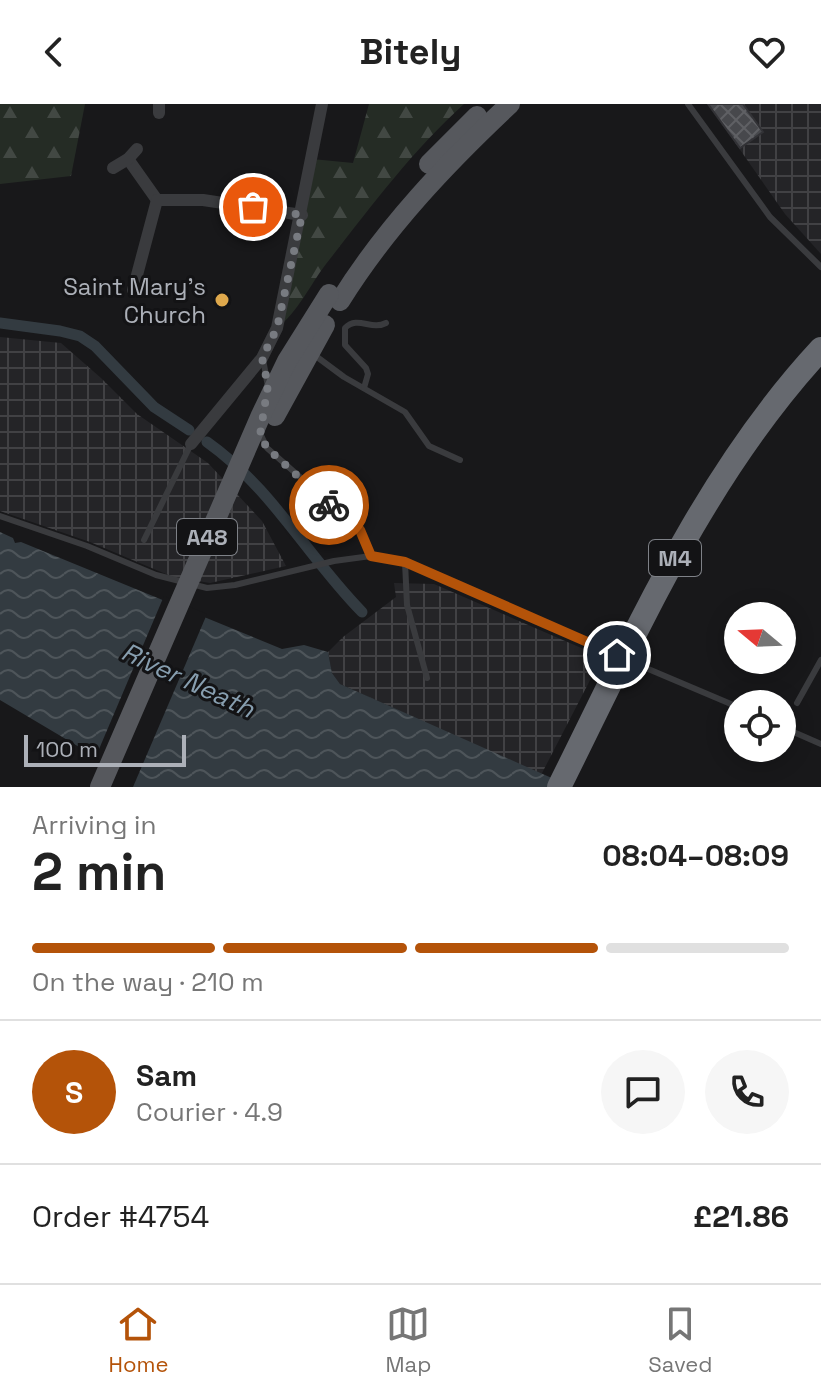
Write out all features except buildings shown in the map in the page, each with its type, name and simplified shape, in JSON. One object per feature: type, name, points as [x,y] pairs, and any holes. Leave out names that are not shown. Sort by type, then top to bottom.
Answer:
[{"type":"highway","name":"M4","points":[[559,787],[658,590],[712,492],[755,428],[821,349]]},
{"type":"highway","name":"M4","points":[[576,787],[710,526],[778,423],[821,373]]},
{"type":"main road","name":"A48","points":[[115,787],[273,421],[335,298],[406,190],[454,137],[491,104]]},
{"type":"main road","name":"A48","points":[[100,787],[287,361],[432,181],[510,104]]},
{"type":"street","points":[[191,444],[262,358],[277,328],[322,104]]},
{"type":"street","points":[[113,168],[133,154],[157,200],[134,285],[150,285]]},
{"type":"street","points":[[157,200],[203,200],[302,215]]},
{"type":"lane","points":[[688,104],[770,217],[821,267]]},
{"type":"lane","points":[[364,388],[368,374],[345,345],[345,328],[351,322],[359,321],[375,327],[386,323]]},
{"type":"lane","points":[[277,328],[344,377],[405,412],[429,446],[460,460]]},
{"type":"lane","points":[[262,358],[268,385],[260,435],[267,448],[360,530],[371,556]]},
{"type":"lane","points":[[144,540],[191,444]]},
{"type":"lane","points":[[0,516],[87,546],[156,575],[207,588],[235,585],[334,561],[371,556],[405,562],[724,701]]},
{"type":"lane","points":[[405,562],[407,605],[427,678]]},
{"type":"lane","points":[[797,703],[821,660]]},
{"type":"lane","points":[[796,733],[821,744]]},
{"type":"shaded area","points":[[708,104],[821,104],[821,254],[785,214]]},
{"type":"shaded area","points":[[0,337],[61,343],[137,414],[208,463],[262,521],[286,566],[210,583],[173,577],[90,542],[0,511]]},
{"type":"shaded area","points":[[394,583],[434,584],[602,657],[541,775],[340,684],[332,673],[328,652],[396,597]]},
{"type":"green space","points":[[0,104],[85,104],[71,176],[0,184]]},
{"type":"green space","points":[[369,104],[464,104],[426,141],[392,181],[326,264],[298,306],[277,328],[312,159],[353,163]]},
{"type":"water","name":"River Neath","points":[[0,532],[13,538],[15,543],[21,542],[282,649],[304,645],[328,652],[332,673],[340,684],[572,787],[129,787],[96,757],[0,700]]},
{"type":"pier","points":[[164,596],[207,614],[133,787],[123,787],[94,761]]},
{"type":"waterway","points":[[0,323],[80,336],[95,346],[154,407],[189,430]]},
{"type":"waterway","points":[[207,442],[251,480],[362,612]]},
{"type":"way so far","points":[[253,207],[302,215],[277,328],[262,358],[268,385],[260,435],[267,448],[329,505]]},
{"type":"place","name":"Saint Mary's Church","points":[[222,300]]},
{"type":"route","points":[[329,505],[360,530],[371,556],[405,562],[617,655]]}]
